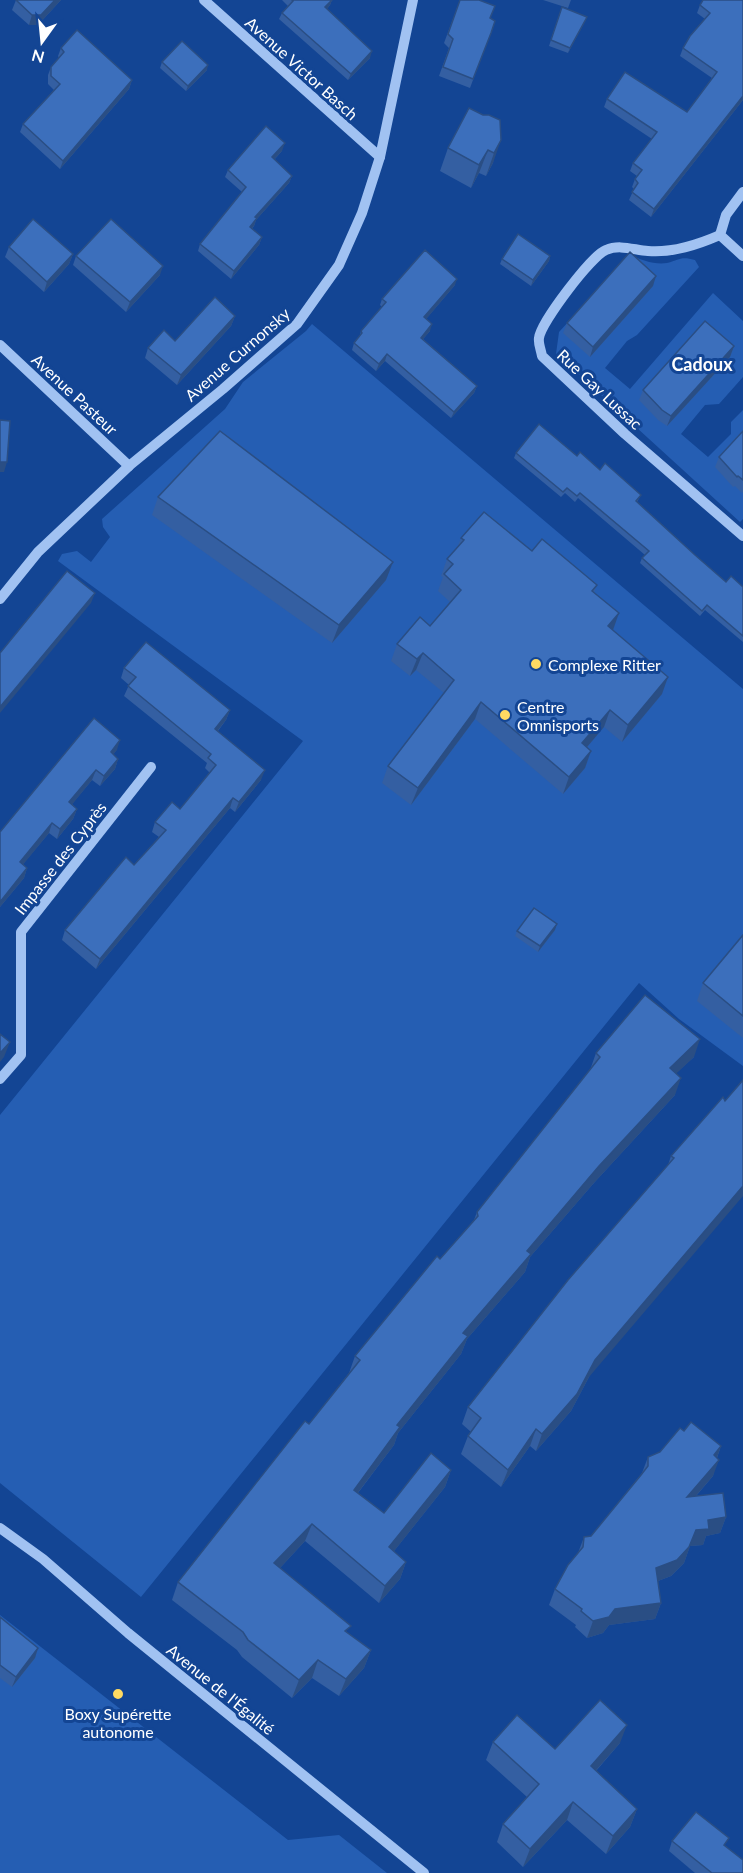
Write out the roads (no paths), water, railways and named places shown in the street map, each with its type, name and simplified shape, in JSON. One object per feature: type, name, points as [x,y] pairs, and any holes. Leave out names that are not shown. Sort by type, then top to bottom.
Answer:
[{"type":"street","name":"Avenue Victor Basch","points":[[204,0],[380,158]]},
{"type":"street","name":"Avenue Curnonsky","points":[[0,599],[38,552],[129,466],[223,389],[297,324],[339,265],[362,213],[380,158],[413,0]]},
{"type":"street","points":[[743,192],[726,215],[720,235],[743,256]]},
{"type":"street","name":"Rue Gay Lussac","points":[[720,235],[693,247],[648,251],[628,247],[605,250],[575,281],[545,322],[539,338],[542,356],[626,434],[743,536]]},
{"type":"street","name":"Avenue Pasteur","points":[[0,345],[129,466]]},
{"type":"street","name":"Impasse des Cyprès","points":[[0,1078],[21,1055],[21,932],[151,767]]},
{"type":"street","name":"Avenue de l'Égalité","points":[[0,1528],[43,1559],[128,1633],[424,1873]]},
{"type":"place","name":"Complexe Ritter","points":[[536,664]]},
{"type":"place","name":"Centre Omnisports","points":[[505,715]]},
{"type":"place","name":"Boxy Supérette autonome","points":[[118,1694]]},
{"type":"district","name":"Cadoux","points":[[702,364]]}]
